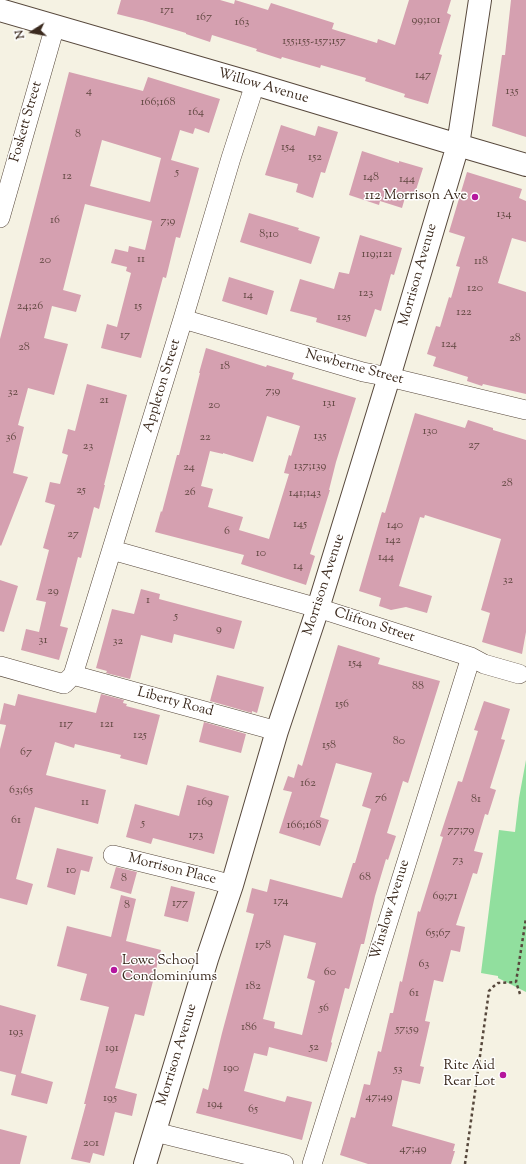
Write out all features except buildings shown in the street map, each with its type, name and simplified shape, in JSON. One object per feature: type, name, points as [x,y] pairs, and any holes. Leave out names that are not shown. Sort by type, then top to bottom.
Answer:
[{"type":"street","name":"Morrison Avenue","points":[[145,1164],[207,959],[232,885],[277,731],[318,608],[389,377],[458,145],[480,0]]},
{"type":"street","name":"Willow Avenue","points":[[0,10],[526,165]]},
{"type":"street","name":"Foskett Street","points":[[0,218],[55,26]]},
{"type":"street","name":"Appleton Street","points":[[68,680],[112,550],[231,158],[255,84]]},
{"type":"street","name":"Newberne Street","points":[[183,319],[363,372],[526,410]]},
{"type":"street","name":"Clifton Street","points":[[112,550],[318,608],[470,657],[484,664],[519,674]]},
{"type":"street","name":"Winslow Avenue","points":[[312,1164],[470,657]]},
{"type":"street","name":"Liberty Road","points":[[0,666],[68,680],[277,731]]},
{"type":"street","name":"Morrison Place","points":[[113,855],[232,885]]},
{"type":"street","points":[[155,1132],[284,1164]]},
{"type":"path","points":[[520,994],[516,982],[526,918]]},
{"type":"path","points":[[465,1164],[490,992],[498,983],[516,982]]},
{"type":"green space","points":[[526,760],[526,992],[498,978],[498,976],[481,973],[499,830],[515,832]]},
{"type":"place","name":"112 Morrison Ave","points":[[475,197]]},
{"type":"place","name":"Lowe School Condominiums","points":[[114,970]]},
{"type":"place","name":"Rite Aid Rear Lot","points":[[503,1075]]}]
